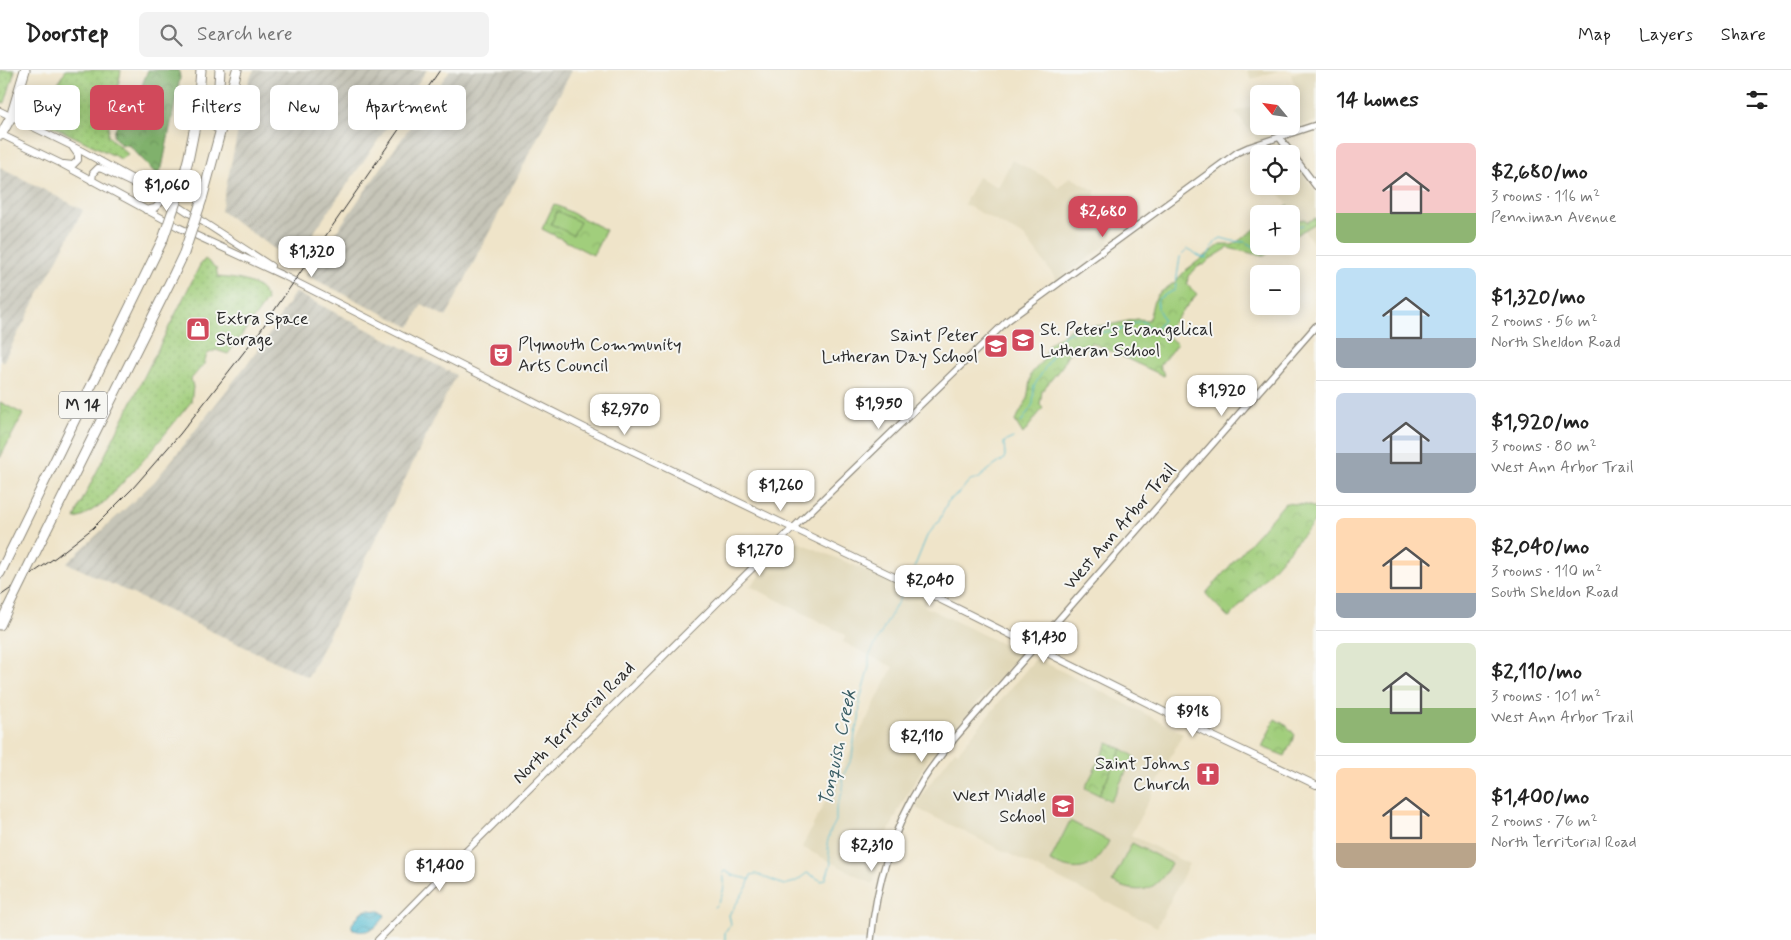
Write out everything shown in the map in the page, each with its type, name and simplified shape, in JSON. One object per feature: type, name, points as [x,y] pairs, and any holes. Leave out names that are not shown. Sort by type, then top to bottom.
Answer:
[{"type":"highway","points":[[1,135],[11,117],[25,70]]},
{"type":"highway","name":"M 14","points":[[1,572],[163,239],[182,188],[194,139],[201,70]]},
{"type":"highway","name":"M 14","points":[[0,625],[184,253],[202,199],[210,167],[216,124],[220,70]]},
{"type":"highway","points":[[210,167],[237,70]]},
{"type":"main road","points":[[0,111],[69,144],[148,187],[284,276]]},
{"type":"main road","points":[[1,135],[60,163],[180,228],[284,276],[556,414],[907,583],[1208,734],[1316,785]]},
{"type":"main road","points":[[60,163],[70,165],[78,160],[77,152],[69,144]]},
{"type":"main road","points":[[92,181],[93,173],[98,168],[138,186],[148,187]]},
{"type":"main road","points":[[146,210],[158,206],[161,202],[160,194]]},
{"type":"main road","name":"North Territorial Road","points":[[378,940],[792,529]]},
{"type":"street","points":[[792,529],[1007,321],[1238,152],[1316,125]]},
{"type":"street","points":[[1279,137],[1316,186]]},
{"type":"street","name":"West Ann Arbor Trail","points":[[871,940],[877,896],[885,864],[911,800],[945,749],[1316,326]]},
{"type":"shaded area","points":[[254,70],[427,70],[417,85],[348,85],[348,130],[385,130],[293,262],[221,211],[238,130],[260,130],[260,85],[248,85]]},
{"type":"shaded area","points":[[450,70],[572,70],[446,317],[422,304],[410,327],[306,275],[408,130],[466,130],[466,85],[439,85]]},
{"type":"shaded area","points":[[1247,70],[1280,70],[1252,79]]},
{"type":"shaded area","points":[[1304,70],[1316,70],[1316,121],[1300,126],[1300,85],[1294,85],[1291,74]]},
{"type":"shaded area","points":[[1250,107],[1250,131],[1235,112]]},
{"type":"shaded area","points":[[1253,135],[1269,135],[1267,138],[1258,141]]},
{"type":"shaded area","points":[[1279,142],[1281,145],[1268,145]]},
{"type":"shaded area","points":[[1012,160],[1051,180],[1058,188],[1070,177],[1096,191],[1094,194],[1099,201],[1119,211],[1107,245],[1057,280],[1024,236],[964,204],[978,177],[998,187]]},
{"type":"shaded area","points":[[0,167],[83,210],[3,362],[0,360]]},
{"type":"shaded area","points":[[1300,170],[1316,192],[1316,218],[1307,222],[1300,220],[1300,205],[1288,205],[1280,195],[1300,195]]},
{"type":"shaded area","points":[[1316,223],[1316,247],[1304,230]]},
{"type":"shaded area","points":[[295,292],[456,375],[308,677],[67,563],[154,482],[265,341]]},
{"type":"shaded area","points":[[796,541],[877,575],[927,599],[924,606],[1021,653],[928,759],[900,807],[889,831],[873,884],[802,847],[893,667],[843,642],[846,635],[750,586]]},
{"type":"shaded area","name":"West Middle School","points":[[1036,658],[1183,733],[1131,835],[1189,864],[1157,927],[916,808],[925,790],[955,750],[958,752]]},
{"type":"green space","points":[[0,70],[15,70],[5,103],[0,102]]},
{"type":"green space","points":[[66,70],[121,70],[118,85],[90,85],[90,130],[109,130],[108,136],[128,154],[121,159],[60,130],[80,130],[80,85],[57,84]]},
{"type":"green space","points":[[148,70],[179,70],[179,85],[174,85],[174,108],[162,168],[158,173],[154,172],[130,146],[120,144],[113,136],[116,130],[164,130],[164,85],[142,85]]},
{"type":"green space","points":[[554,204],[606,230],[593,255],[542,229]]},
{"type":"green space","points":[[557,211],[580,222],[573,235],[551,224]]},
{"type":"green space","points":[[1316,218],[1316,223],[1300,233],[1300,220],[1305,219],[1307,222]]},
{"type":"green space","points":[[1250,233],[1250,253],[1228,248],[1210,259],[1203,266],[1201,264],[1188,276],[1187,285],[1197,294],[1164,333],[1177,344],[1159,366],[1164,376],[1091,342],[1089,347],[1076,348],[1067,355],[1063,365],[1042,391],[1040,405],[1043,408],[1023,434],[1015,421],[1027,400],[1031,374],[1044,359],[1048,345],[1073,327],[1109,325],[1137,319],[1149,320],[1153,303],[1158,294],[1220,245],[1233,245]]},
{"type":"green space","points":[[205,259],[216,268],[218,277],[254,284],[260,288],[267,300],[228,354],[216,350],[207,354],[204,364],[191,379],[193,387],[191,402],[147,456],[106,501],[82,517],[75,519],[80,505],[200,265]]},
{"type":"green space","points":[[0,402],[23,414],[0,458]]},
{"type":"green space","points":[[1285,503],[1316,508],[1316,520],[1231,616],[1228,617],[1206,594],[1207,592]]},
{"type":"green space","points":[[1275,719],[1287,726],[1295,735],[1285,756],[1262,747]]},
{"type":"green space","points":[[1108,743],[1122,749],[1099,795],[1085,788]]},
{"type":"green space","points":[[1122,749],[1134,756],[1111,801],[1099,795]]},
{"type":"green space","points":[[1070,821],[1109,841],[1098,858],[1092,864],[1085,867],[1069,868],[1050,861]]},
{"type":"green space","points":[[1132,843],[1171,863],[1160,880],[1147,889],[1131,889],[1112,882]]},
{"type":"water","points":[[367,910],[380,911],[385,915],[375,927],[366,931],[356,931],[352,928],[352,924],[361,912]]},
{"type":"waterway","name":"Tonquish Creek","points":[[1057,343],[1065,335],[1078,329],[1099,333],[1122,329],[1140,321],[1151,328],[1157,328],[1163,320],[1157,301],[1159,298],[1175,290],[1180,257],[1188,249],[1206,258],[1216,241],[1221,238],[1245,242],[1250,245]]},
{"type":"waterway","name":"Tonquish Creek","points":[[1021,423],[1033,404],[1034,386],[1051,358],[1055,346]]},
{"type":"waterway","name":"Tonquish Creek","points":[[912,573],[927,536],[939,521],[948,501],[960,492],[969,481],[978,479],[1003,460],[1005,456],[1004,442],[1013,438]]},
{"type":"waterway","name":"Tonquish Creek","points":[[725,940],[725,933],[731,924],[729,915],[747,887],[751,875],[756,874],[784,885],[795,882],[807,873],[822,881],[826,879],[831,863],[827,844],[830,832],[836,821],[836,809],[843,790],[842,778],[852,758],[855,733],[859,720],[860,700],[869,667],[869,656],[902,594]]},
{"type":"waterway","points":[[714,907],[721,899],[724,883],[723,872],[726,871],[735,876],[748,879]]},
{"type":"railway","points":[[0,596],[56,557],[93,528],[133,488],[180,434],[258,334],[440,70]]},
{"type":"place","name":"Extra Space Storage","points":[[198,329]]},
{"type":"place","name":"St. Peter's Evangelical Lutheran School","points":[[1023,340]]},
{"type":"place","name":"Saint Peter Lutheran Day School","points":[[996,346]]},
{"type":"place","name":"Plymouth Community Arts Council","points":[[501,355]]},
{"type":"place","name":"Saint Johns Church","points":[[1208,774]]},
{"type":"place","name":"West Middle School","points":[[1063,806]]}]
